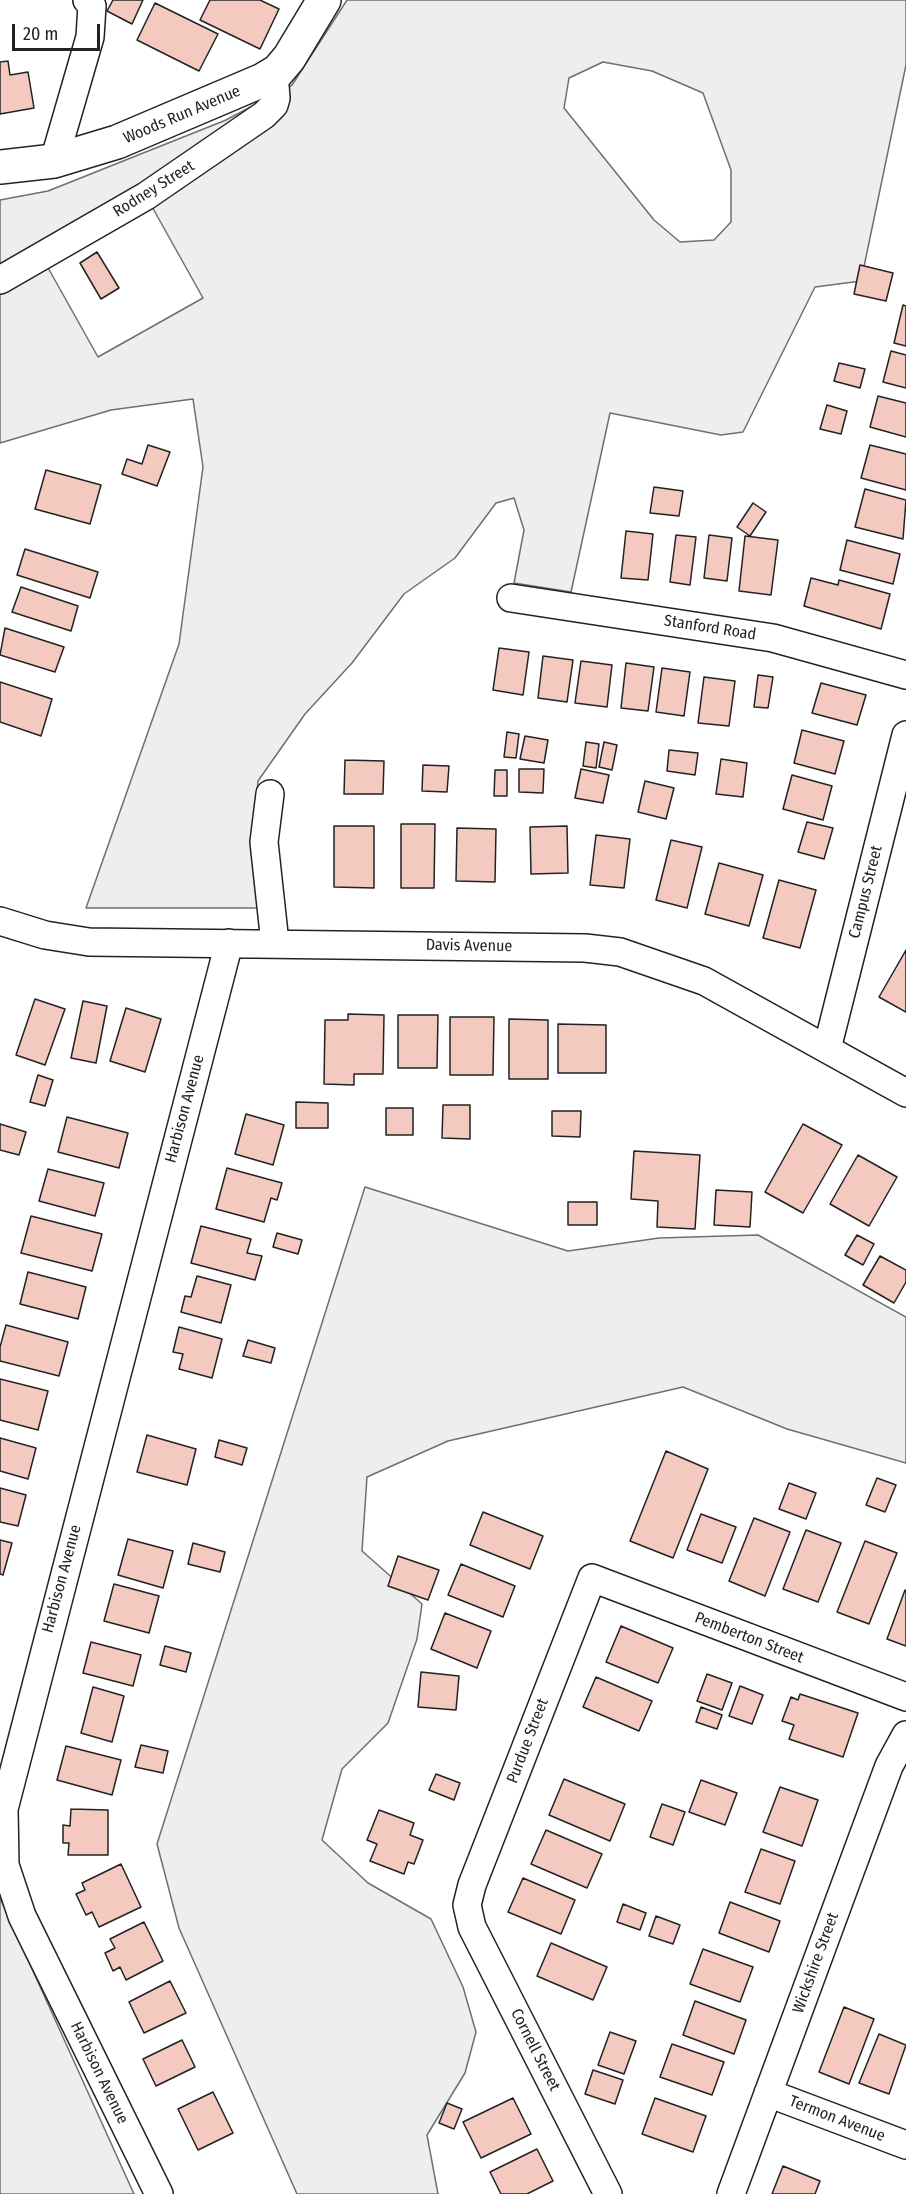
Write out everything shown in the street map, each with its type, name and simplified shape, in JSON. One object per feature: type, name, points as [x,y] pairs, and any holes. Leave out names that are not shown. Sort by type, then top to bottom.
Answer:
[{"type":"street","points":[[54,161],[90,37],[92,6],[87,0]]},
{"type":"street","name":"Woods Run Avenue","points":[[0,167],[54,161],[117,142],[274,73],[289,58],[324,0]]},
{"type":"street","name":"Rodney Street","points":[[0,280],[146,196],[264,115],[274,105],[276,98],[274,73]]},
{"type":"street","name":"Stanford Road","points":[[511,598],[772,638],[906,675]]},
{"type":"street","name":"Campus Street","points":[[827,1049],[906,735]]},
{"type":"street","points":[[270,794],[264,842],[275,943]]},
{"type":"street","name":"Davis Avenue","points":[[0,921],[45,934],[89,942],[585,948],[620,952],[704,981],[906,1093]]},
{"type":"street","name":"Harbison Avenue","points":[[159,2194],[22,1916],[5,1864],[4,1809],[229,943]]},
{"type":"street","name":"Pemberton Street","points":[[592,1578],[906,1697]]},
{"type":"street","name":"Purdue Street","points":[[467,1905],[472,1885],[592,1578]]},
{"type":"street","name":"Wickshire Street","points":[[731,2194],[889,1766],[906,1735]]},
{"type":"street","name":"Cornell Street","points":[[467,1905],[472,1927],[608,2194]]},
{"type":"street","name":"Termon Avenue","points":[[768,2093],[906,2145]]},
{"type":"shaded area","points":[[347,0],[906,0],[906,65],[861,281],[815,287],[743,432],[721,435],[610,413],[571,592],[514,583],[524,530],[514,498],[496,503],[455,558],[404,594],[352,663],[305,714],[258,781],[252,856],[258,908],[86,908],[179,644],[203,467],[193,399],[111,410],[0,443],[0,200],[48,191],[226,120],[292,85]],"holes":[[[603,62],[652,71],[703,93],[731,170],[731,222],[714,240],[680,242],[654,220],[564,108],[569,78]],[[146,196],[203,298],[98,357],[42,257]]]},
{"type":"shaded area","points":[[365,1187],[568,1251],[659,1238],[758,1235],[906,1317],[906,1463],[787,1429],[683,1387],[448,1441],[367,1477],[362,1551],[422,1604],[417,1639],[388,1723],[342,1769],[322,1840],[368,1883],[431,1919],[463,1987],[476,2032],[465,2073],[427,2135],[438,2194],[297,2194],[179,1928],[157,1844]]},
{"type":"shaded area","points":[[0,1898],[134,2194],[0,2194]]},
{"type":"building","points":[[113,0],[143,0],[132,24],[107,11]]},
{"type":"building","points":[[210,0],[260,0],[279,9],[260,49],[200,20]]},
{"type":"building","points":[[155,3],[218,34],[199,71],[137,40]]},
{"type":"building","points":[[8,61],[10,75],[28,72],[34,108],[0,114],[0,62]]},
{"type":"building","points":[[97,252],[119,288],[101,299],[80,263]]},
{"type":"building","points":[[860,265],[893,273],[886,301],[854,294]]},
{"type":"building","points":[[903,305],[906,306],[906,346],[894,343]]},
{"type":"building","points":[[891,351],[906,355],[906,388],[883,382]]},
{"type":"building","points":[[839,363],[865,369],[860,388],[834,381]]},
{"type":"building","points":[[878,396],[906,403],[906,437],[870,427]]},
{"type":"building","points":[[827,405],[847,411],[841,434],[820,429]]},
{"type":"building","points":[[148,445],[170,452],[157,486],[122,474],[127,459],[142,464]]},
{"type":"building","points":[[870,445],[906,454],[906,490],[861,478]]},
{"type":"building","points":[[46,470],[101,485],[90,524],[35,509]]},
{"type":"building","points":[[654,487],[683,491],[679,516],[650,513]]},
{"type":"building","points":[[865,489],[906,500],[903,539],[855,527]]},
{"type":"building","points":[[753,503],[766,512],[750,536],[737,527]]},
{"type":"building","points":[[626,531],[653,534],[648,580],[621,578]]},
{"type":"building","points":[[676,535],[696,537],[690,585],[670,582]]},
{"type":"building","points":[[709,535],[732,538],[727,581],[704,578]]},
{"type":"building","points":[[745,536],[778,540],[771,595],[739,591]]},
{"type":"building","points":[[847,540],[900,554],[893,584],[840,570]]},
{"type":"building","points":[[25,549],[98,572],[90,598],[17,575]]},
{"type":"building","points":[[811,578],[838,585],[839,580],[890,594],[881,629],[804,606]]},
{"type":"building","points":[[21,587],[78,606],[71,631],[12,612]]},
{"type":"building","points":[[5,628],[64,647],[55,672],[0,655]]},
{"type":"building","points":[[499,648],[529,652],[523,695],[493,690]]},
{"type":"building","points":[[543,656],[573,660],[567,702],[538,698]]},
{"type":"building","points":[[581,661],[612,665],[607,707],[575,703]]},
{"type":"building","points":[[626,663],[654,667],[648,711],[621,708]]},
{"type":"building","points":[[662,668],[690,672],[684,716],[656,712]]},
{"type":"building","points":[[758,675],[773,677],[768,708],[754,707]]},
{"type":"building","points":[[704,677],[735,681],[729,726],[698,723]]},
{"type":"building","points":[[0,682],[52,699],[41,736],[0,722]]},
{"type":"building","points":[[821,683],[866,695],[857,725],[812,713]]},
{"type":"building","points":[[802,730],[844,741],[835,774],[794,763]]},
{"type":"building","points":[[507,732],[519,734],[516,758],[504,757]]},
{"type":"building","points":[[525,736],[548,740],[544,763],[520,759]]},
{"type":"building","points":[[586,742],[599,744],[596,768],[583,766]]},
{"type":"building","points":[[604,742],[617,745],[612,770],[599,767]]},
{"type":"building","points":[[669,750],[698,753],[695,775],[667,771]]},
{"type":"building","points":[[721,759],[747,763],[743,797],[716,794]]},
{"type":"building","points":[[345,760],[384,761],[383,794],[344,794]]},
{"type":"building","points":[[423,765],[449,766],[447,792],[422,791]]},
{"type":"building","points":[[519,769],[544,769],[543,793],[519,792]]},
{"type":"building","points":[[581,769],[609,775],[603,803],[575,798]]},
{"type":"building","points":[[495,770],[507,770],[507,796],[494,796]]},
{"type":"building","points":[[792,775],[832,786],[823,820],[783,809]]},
{"type":"building","points":[[645,781],[674,788],[666,819],[638,812]]},
{"type":"building","points":[[807,822],[833,828],[824,859],[798,852]]},
{"type":"building","points":[[401,824],[435,824],[434,888],[401,888]]},
{"type":"building","points":[[334,826],[374,826],[374,888],[334,887]]},
{"type":"building","points":[[567,826],[568,873],[531,874],[530,827]]},
{"type":"building","points":[[457,828],[496,829],[495,882],[456,881]]},
{"type":"building","points":[[596,835],[630,839],[624,888],[590,885]]},
{"type":"building","points":[[671,840],[702,847],[687,908],[656,900]]},
{"type":"building","points":[[719,863],[763,875],[749,926],[705,914]]},
{"type":"building","points":[[779,880],[816,890],[800,948],[763,938]]},
{"type":"building","points":[[906,950],[906,1012],[879,997]]},
{"type":"building","points":[[35,999],[65,1009],[45,1065],[16,1055]]},
{"type":"building","points":[[83,1001],[107,1006],[96,1063],[71,1058]]},
{"type":"building","points":[[126,1008],[161,1019],[145,1072],[110,1061]]},
{"type":"building","points":[[348,1014],[384,1015],[383,1074],[354,1074],[354,1085],[324,1084],[325,1020],[348,1020]]},
{"type":"building","points":[[398,1015],[438,1015],[437,1068],[398,1068]]},
{"type":"building","points":[[450,1017],[494,1017],[493,1075],[450,1075]]},
{"type":"building","points":[[509,1019],[548,1020],[548,1079],[509,1079]]},
{"type":"building","points":[[558,1024],[606,1025],[606,1073],[558,1073]]},
{"type":"building","points":[[38,1075],[53,1080],[45,1106],[30,1102]]},
{"type":"building","points":[[296,1102],[328,1103],[328,1128],[296,1128]]},
{"type":"building","points":[[443,1105],[470,1105],[470,1139],[442,1138]]},
{"type":"building","points":[[386,1108],[413,1108],[413,1135],[386,1135]]},
{"type":"building","points":[[552,1111],[581,1111],[580,1137],[552,1136]]},
{"type":"building","points":[[246,1114],[284,1125],[273,1165],[235,1154]]},
{"type":"building","points":[[67,1117],[128,1133],[119,1168],[58,1152]]},
{"type":"building","points":[[0,1124],[26,1132],[19,1155],[0,1150]]},
{"type":"building","points":[[803,1124],[842,1145],[803,1213],[765,1192]]},
{"type":"building","points":[[634,1151],[700,1155],[695,1229],[657,1227],[658,1201],[631,1199]]},
{"type":"building","points":[[858,1155],[897,1177],[869,1226],[830,1204]]},
{"type":"building","points":[[227,1168],[282,1183],[277,1200],[271,1198],[264,1222],[216,1209]]},
{"type":"building","points":[[48,1169],[104,1183],[95,1216],[39,1201]]},
{"type":"building","points":[[716,1190],[752,1192],[750,1227],[714,1225]]},
{"type":"building","points":[[568,1202],[597,1202],[597,1225],[568,1225]]},
{"type":"building","points":[[31,1216],[102,1234],[92,1271],[21,1253]]},
{"type":"building","points":[[201,1226],[251,1239],[247,1253],[262,1256],[255,1280],[191,1263]]},
{"type":"building","points":[[277,1233],[302,1240],[298,1254],[273,1247]]},
{"type":"building","points":[[857,1235],[874,1244],[863,1265],[845,1255]]},
{"type":"building","points":[[880,1256],[906,1270],[906,1282],[894,1303],[863,1285]]},
{"type":"building","points":[[28,1272],[86,1287],[78,1319],[20,1304]]},
{"type":"building","points":[[197,1276],[231,1285],[221,1323],[181,1312],[185,1296],[191,1297]]},
{"type":"building","points":[[6,1325],[68,1342],[59,1376],[0,1361],[0,1347]]},
{"type":"building","points":[[179,1327],[222,1339],[212,1378],[179,1369],[183,1354],[173,1352]]},
{"type":"building","points":[[248,1340],[275,1348],[271,1363],[243,1356]]},
{"type":"building","points":[[0,1379],[48,1391],[38,1430],[0,1420]]},
{"type":"building","points":[[147,1435],[196,1449],[187,1485],[137,1472]]},
{"type":"building","points":[[0,1438],[36,1448],[28,1479],[0,1471]]},
{"type":"building","points":[[219,1440],[247,1448],[242,1465],[215,1457]]},
{"type":"building","points":[[666,1451],[708,1469],[673,1558],[630,1541]]},
{"type":"building","points":[[877,1478],[896,1485],[885,1512],[866,1505]]},
{"type":"building","points":[[789,1483],[816,1493],[806,1519],[779,1509]]},
{"type":"building","points":[[0,1488],[26,1495],[18,1526],[0,1522]]},
{"type":"building","points":[[483,1512],[543,1536],[530,1569],[470,1545]]},
{"type":"building","points":[[701,1514],[736,1527],[722,1563],[687,1550]]},
{"type":"building","points":[[754,1518],[790,1532],[765,1596],[729,1581]]},
{"type":"building","points":[[806,1530],[841,1543],[818,1602],[783,1589]]},
{"type":"building","points":[[128,1539],[173,1551],[163,1588],[118,1575]]},
{"type":"building","points":[[0,1540],[12,1543],[3,1575],[0,1574]]},
{"type":"building","points":[[865,1541],[897,1553],[869,1624],[837,1612]]},
{"type":"building","points":[[193,1543],[225,1552],[220,1572],[188,1564]]},
{"type":"building","points":[[398,1556],[439,1570],[428,1600],[388,1586]]},
{"type":"building","points":[[461,1564],[515,1586],[503,1617],[448,1595]]},
{"type":"building","points":[[114,1584],[159,1596],[149,1633],[104,1621]]},
{"type":"building","points":[[906,1591],[906,1646],[887,1639]]},
{"type":"building","points":[[445,1613],[491,1631],[477,1668],[431,1649]]},
{"type":"building","points":[[621,1626],[673,1648],[658,1683],[606,1662]]},
{"type":"building","points":[[91,1642],[141,1655],[133,1686],[83,1673]]},
{"type":"building","points":[[165,1646],[191,1653],[186,1672],[160,1665]]},
{"type":"building","points":[[421,1672],[459,1676],[456,1710],[418,1707]]},
{"type":"building","points":[[707,1674],[732,1683],[722,1710],[697,1701]]},
{"type":"building","points":[[596,1677],[652,1701],[639,1731],[583,1707]]},
{"type":"building","points":[[740,1686],[763,1695],[752,1724],[729,1716]]},
{"type":"building","points":[[93,1687],[124,1696],[112,1742],[81,1733]]},
{"type":"building","points":[[800,1694],[858,1713],[843,1757],[789,1739],[794,1725],[782,1721],[791,1697],[798,1700]]},
{"type":"building","points":[[701,1707],[722,1715],[717,1729],[696,1722]]},
{"type":"building","points":[[141,1745],[168,1751],[163,1773],[135,1767]]},
{"type":"building","points":[[66,1746],[121,1760],[112,1795],[57,1780]]},
{"type":"building","points":[[436,1774],[460,1783],[454,1800],[429,1790]]},
{"type":"building","points":[[564,1779],[625,1804],[610,1841],[549,1815]]},
{"type":"building","points":[[701,1780],[737,1793],[725,1825],[689,1812]]},
{"type":"building","points":[[780,1787],[818,1800],[802,1846],[763,1832]]},
{"type":"building","points":[[662,1804],[685,1812],[673,1845],[650,1837]]},
{"type":"building","points":[[71,1809],[108,1810],[108,1855],[68,1855],[69,1843],[63,1843],[63,1825],[70,1826]]},
{"type":"building","points":[[379,1810],[414,1823],[410,1835],[423,1840],[414,1864],[408,1862],[404,1874],[370,1861],[377,1844],[367,1840]]},
{"type":"building","points":[[546,1830],[602,1854],[587,1888],[531,1864]]},
{"type":"building","points":[[761,1849],[795,1861],[780,1904],[745,1892]]},
{"type":"building","points":[[121,1864],[141,1907],[99,1927],[92,1912],[86,1915],[76,1894],[85,1890],[82,1883]]},
{"type":"building","points":[[523,1878],[575,1900],[561,1934],[508,1912]]},
{"type":"building","points":[[730,1902],[780,1921],[769,1952],[719,1933]]},
{"type":"building","points":[[623,1904],[646,1913],[640,1930],[617,1922]]},
{"type":"building","points":[[656,1916],[680,1925],[673,1944],[649,1936]]},
{"type":"building","points":[[144,1922],[163,1961],[126,1980],[120,1967],[113,1971],[105,1953],[115,1948],[110,1939]]},
{"type":"building","points":[[551,1943],[607,1967],[593,2000],[537,1976]]},
{"type":"building","points":[[703,1949],[753,1967],[740,2002],[690,1984]]},
{"type":"building","points":[[170,1981],[186,2013],[144,2033],[129,2002]]},
{"type":"building","points":[[695,2001],[746,2020],[734,2054],[683,2035]]},
{"type":"building","points":[[844,2007],[874,2019],[849,2084],[819,2072]]},
{"type":"building","points":[[610,2032],[636,2041],[624,2074],[598,2065]]},
{"type":"building","points":[[879,2034],[906,2045],[889,2094],[859,2083]]},
{"type":"building","points":[[182,2040],[195,2067],[156,2086],[143,2059]]},
{"type":"building","points":[[672,2044],[724,2062],[712,2095],[660,2077]]},
{"type":"building","points":[[593,2070],[623,2080],[615,2104],[585,2094]]},
{"type":"building","points":[[213,2092],[233,2133],[198,2150],[178,2109]]},
{"type":"building","points":[[513,2098],[531,2134],[481,2158],[463,2122]]},
{"type":"building","points":[[655,2098],[706,2116],[693,2152],[642,2134]]},
{"type":"building","points":[[447,2103],[462,2109],[454,2129],[439,2123]]},
{"type":"building","points":[[537,2149],[553,2181],[527,2194],[501,2194],[490,2172]]},
{"type":"building","points":[[783,2166],[820,2181],[815,2194],[772,2194]]}]
